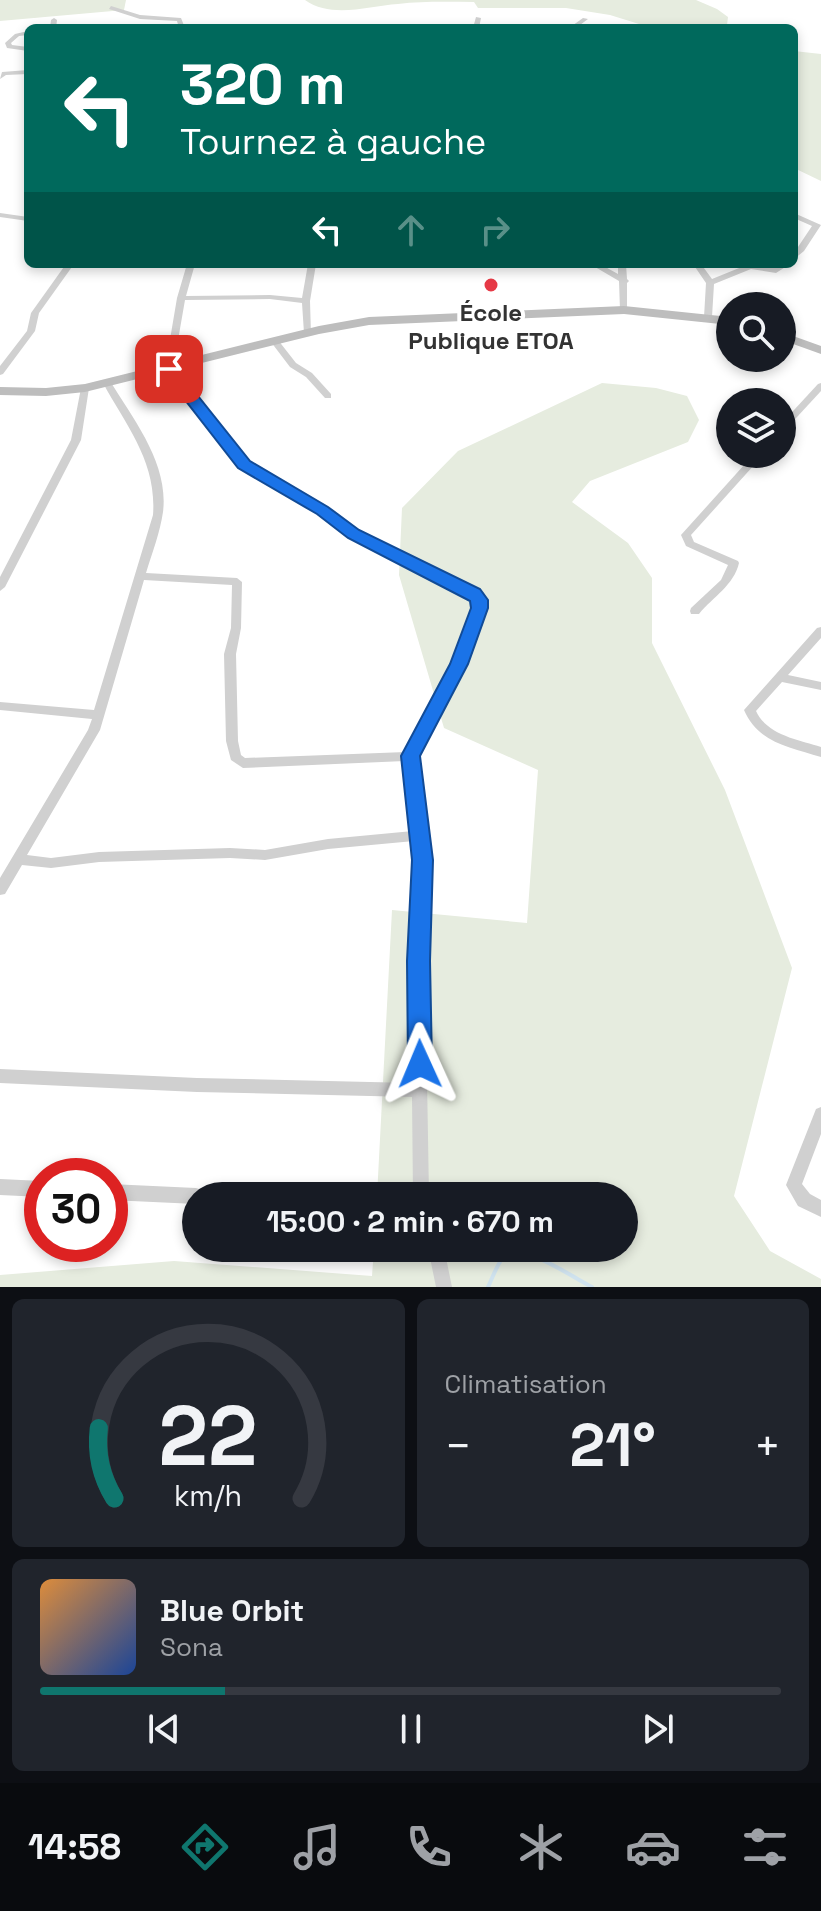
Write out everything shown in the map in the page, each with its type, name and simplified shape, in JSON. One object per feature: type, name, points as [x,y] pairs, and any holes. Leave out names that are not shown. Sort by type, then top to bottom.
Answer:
[{"type":"street","points":[[111,8],[140,17],[179,19],[181,24]]},
{"type":"street","points":[[477,24],[478,18]]},
{"type":"street","points":[[578,24],[585,19]]},
{"type":"street","points":[[54,20],[54,24]]},
{"type":"street","points":[[24,34],[17,35],[8,43],[9,47],[24,49]]},
{"type":"street","points":[[0,65],[8,66],[2,75]]},
{"type":"street","points":[[2,75],[24,72]]},
{"type":"street","points":[[0,215],[24,218]]},
{"type":"street","points":[[798,217],[817,225],[810,233],[807,245],[798,253]]},
{"type":"street","points":[[0,372],[31,331],[35,313],[67,268]]},
{"type":"street","points":[[190,268],[181,298],[169,369],[244,465],[323,510],[353,534],[473,593],[479,600],[480,608],[459,664],[410,756],[423,860],[418,961],[421,1182]]},
{"type":"street","points":[[308,333],[306,301],[311,268]]},
{"type":"street","points":[[601,268],[625,281]]},
{"type":"street","points":[[623,268],[624,310]]},
{"type":"street","points":[[700,268],[710,283],[708,317]]},
{"type":"street","points":[[710,283],[745,268]]},
{"type":"street","points":[[760,268],[776,271],[780,268]]},
{"type":"street","points":[[181,298],[270,297],[306,301]]},
{"type":"street","points":[[0,391],[46,392],[85,388],[369,321],[624,310],[716,318]]},
{"type":"street","points":[[796,341],[821,350]]},
{"type":"street","points":[[275,342],[293,365],[309,375],[328,396]]},
{"type":"street","points":[[0,890],[71,772],[99,715],[161,493],[149,455],[107,383]]},
{"type":"street","points":[[796,413],[821,386]]},
{"type":"street","points":[[0,587],[76,440],[85,388]]},
{"type":"street","points":[[695,611],[704,598],[731,576],[735,567],[734,563],[690,544],[686,535],[746,468]]},
{"type":"street","points":[[140,576],[237,582],[236,628],[230,654],[232,741],[235,757],[243,763],[410,756]]},
{"type":"street","points":[[821,631],[782,678],[750,710],[753,722],[762,730],[821,752]]},
{"type":"street","points":[[782,678],[821,686]]},
{"type":"street","points":[[0,706],[99,715]]},
{"type":"street","points":[[17,859],[51,863],[99,857],[230,853],[265,855],[328,844],[418,836]]},
{"type":"street","points":[[0,1076],[197,1085],[421,1090]]},
{"type":"street","points":[[821,1114],[794,1185],[804,1200],[821,1209]]},
{"type":"street","points":[[0,1187],[24,1188]]},
{"type":"street","points":[[128,1193],[182,1195]]},
{"type":"street","points":[[439,1262],[444,1287]]},
{"type":"shaded area","points":[[0,0],[126,0],[124,10],[0,21]]},
{"type":"shaded area","points":[[305,0],[696,0],[728,17],[727,24],[639,24],[610,15],[566,8],[478,8],[474,2],[407,3],[350,10],[316,6]]},
{"type":"shaded area","points":[[798,51],[821,54],[821,181],[798,170]]},
{"type":"shaded area","points":[[602,383],[656,388],[687,396],[699,420],[688,442],[590,481],[572,502],[628,543],[652,578],[652,643],[725,790],[792,968],[734,1196],[770,1251],[821,1279],[821,1287],[0,1287],[0,1275],[174,1261],[372,1276],[373,1262],[638,1262],[638,1182],[378,1182],[392,910],[527,923],[538,770],[444,728],[399,575],[402,508],[458,451]]},
{"type":"waterway","points":[[488,1287],[503,1257],[513,1252],[536,1257],[592,1287]]},
{"type":"place","name":"École Publique ETOA","points":[[491,285]]},
{"type":"route","points":[[169,369],[244,465],[323,510],[353,534],[473,593],[479,600],[480,608],[459,664],[410,756],[423,860],[418,961],[420,1064]]}]
